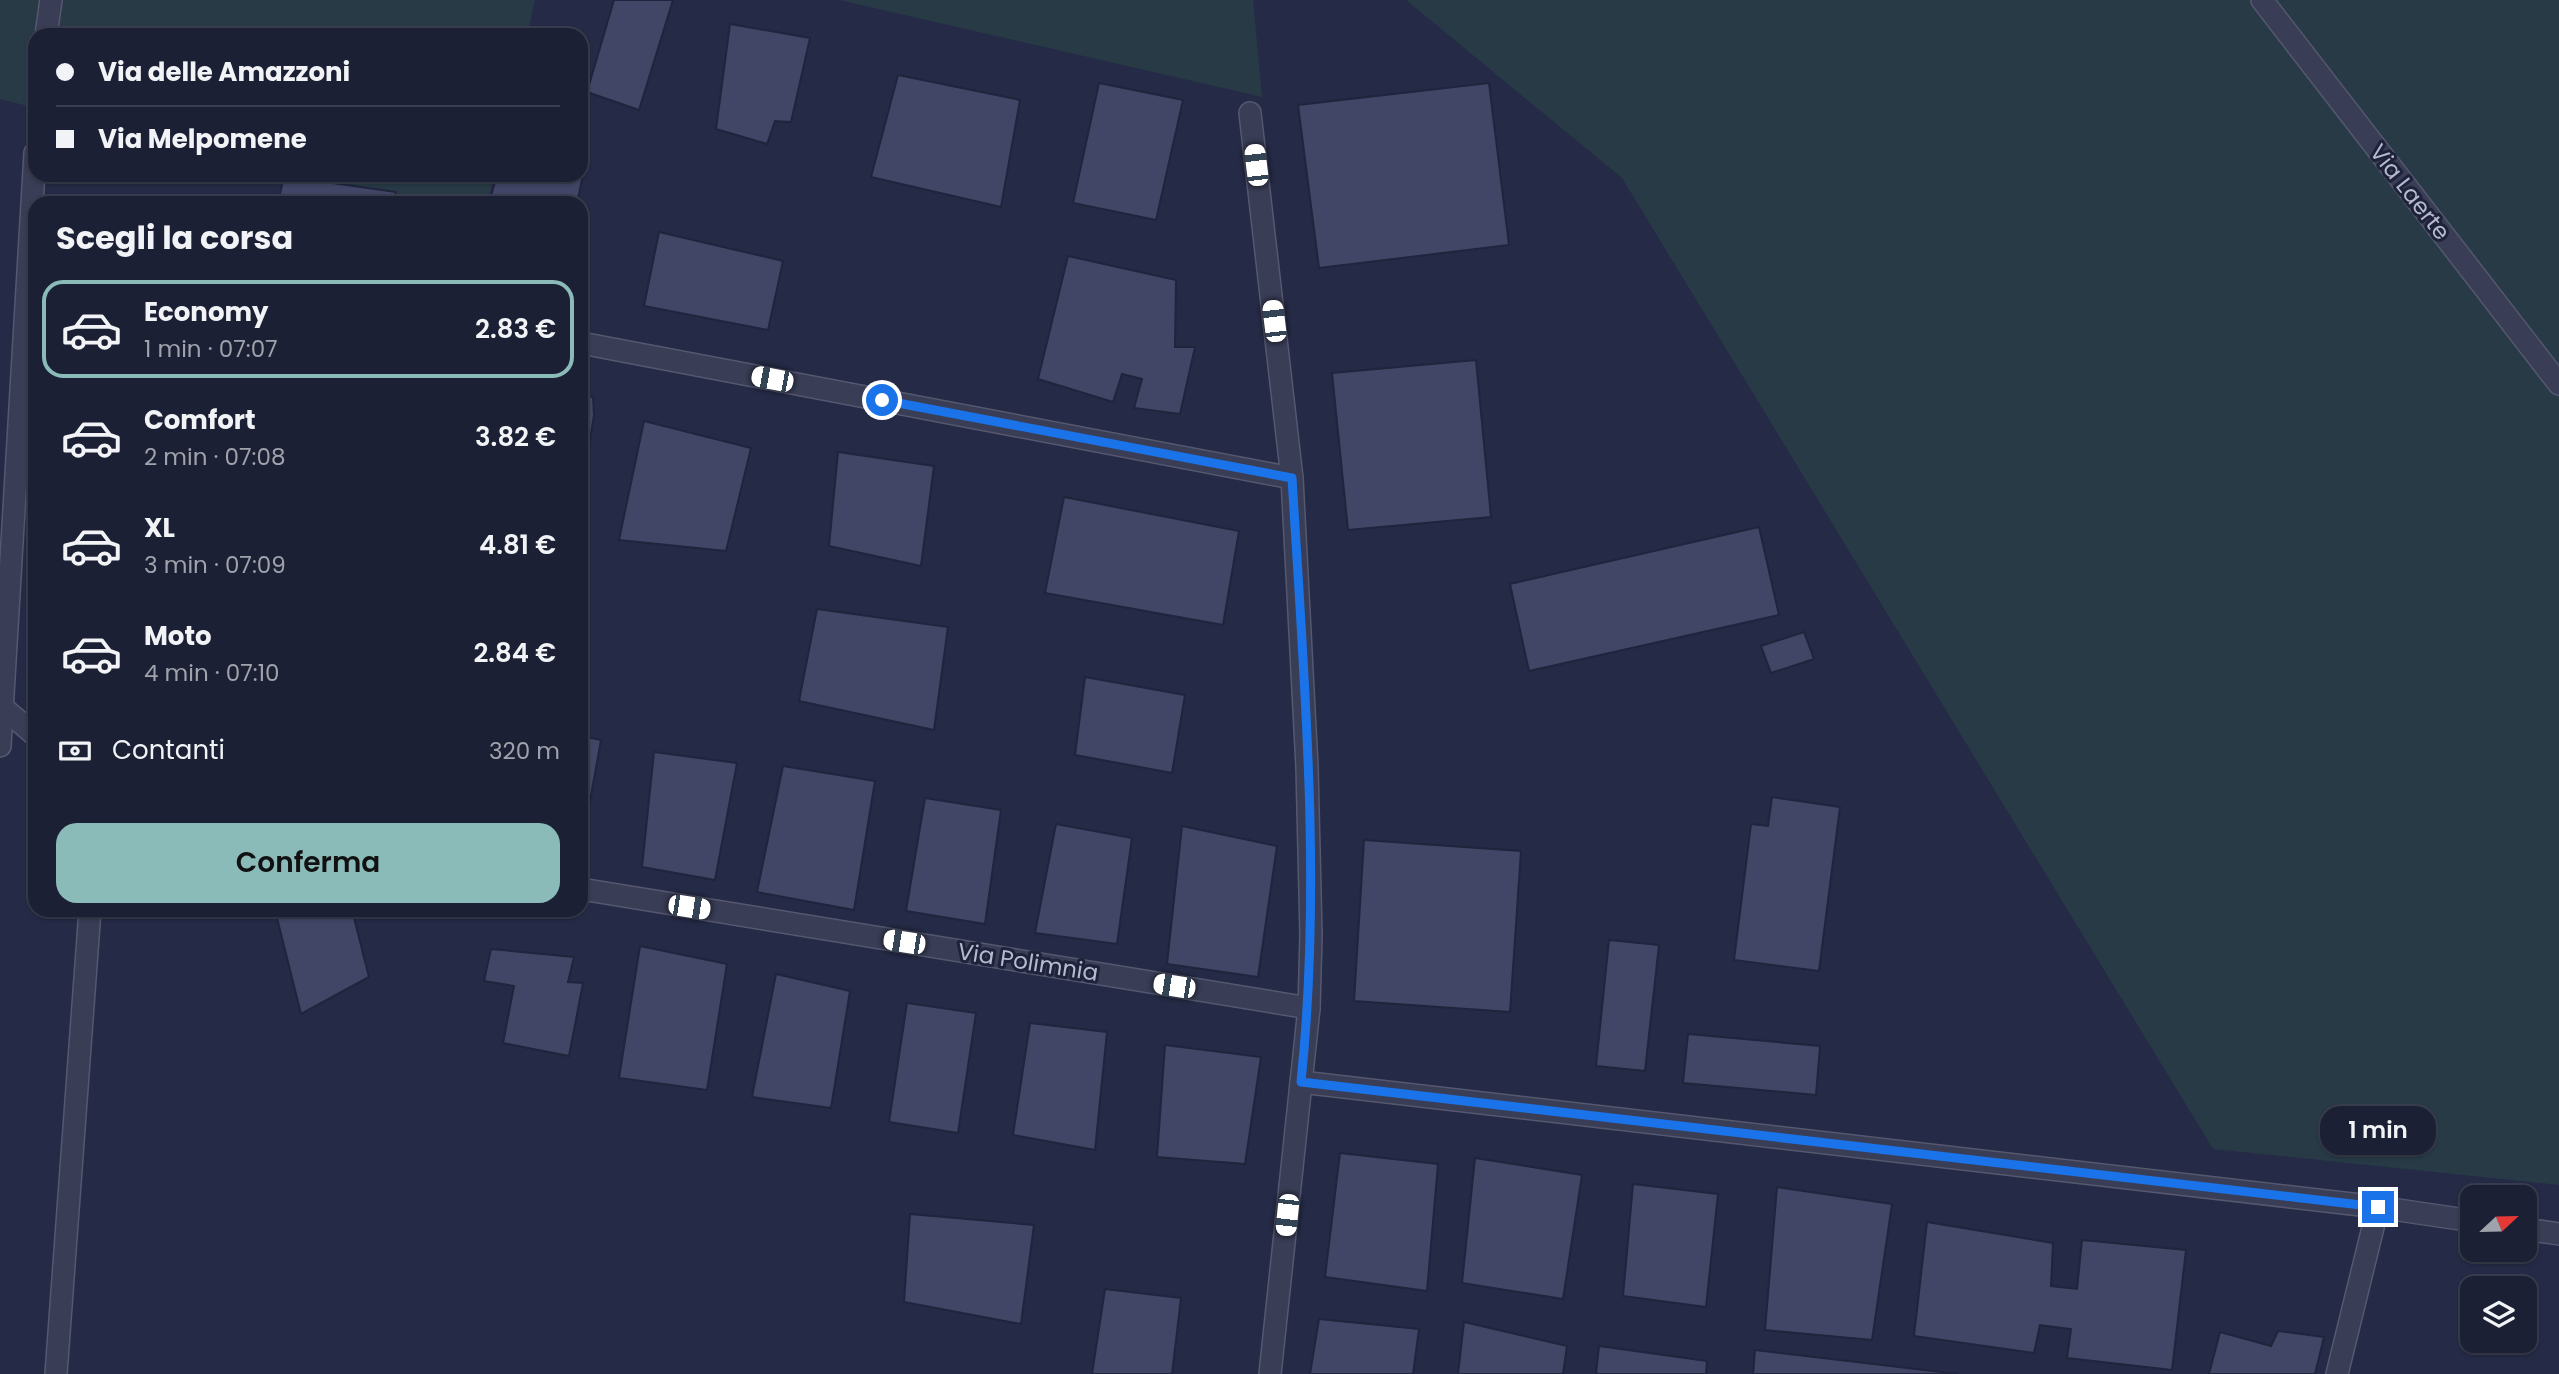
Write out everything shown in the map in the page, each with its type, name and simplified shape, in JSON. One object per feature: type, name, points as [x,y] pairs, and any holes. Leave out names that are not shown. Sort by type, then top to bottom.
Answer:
[{"type":"street","points":[[47,28],[51,0]]},
{"type":"street","name":"Via Laerte","points":[[2262,0],[2559,384]]},
{"type":"street","points":[[1250,113],[1292,478],[1307,767],[1311,934],[1309,1008],[1270,1374]]},
{"type":"street","points":[[0,746],[28,314]]},
{"type":"street","points":[[588,344],[1292,478]]},
{"type":"street","points":[[2,707],[28,729]]},
{"type":"street","name":"Via Polimnia","points":[[588,890],[1309,1008]]},
{"type":"street","points":[[56,1374],[89,917]]},
{"type":"street","points":[[1301,1082],[2378,1207],[2460,1219]]},
{"type":"street","points":[[2337,1374],[2378,1207]]},
{"type":"street","points":[[2538,1231],[2559,1234]]},
{"type":"shaded area","points":[[0,0],[535,0],[529,28],[28,28],[28,106],[0,99]]},
{"type":"shaded area","points":[[839,0],[1253,0],[1262,97]]},
{"type":"shaded area","points":[[1406,0],[2559,0],[2559,1185],[2213,1149],[1622,178]]},
{"type":"shaded area","points":[[342,182],[492,182],[490,196],[399,196]]},
{"type":"building","points":[[614,0],[673,0],[639,110],[588,92]]},
{"type":"building","points":[[730,24],[810,38],[791,122],[775,121],[767,144],[716,129]]},
{"type":"building","points":[[898,75],[1020,100],[1001,207],[871,177]]},
{"type":"building","points":[[1099,83],[1183,100],[1156,220],[1073,203]]},
{"type":"building","points":[[1489,83],[1509,245],[1319,268],[1298,105]]},
{"type":"building","points":[[283,182],[326,182],[396,192],[395,196],[280,196]]},
{"type":"building","points":[[495,182],[582,182],[578,196],[491,196]]},
{"type":"building","points":[[659,232],[783,261],[768,330],[644,306]]},
{"type":"building","points":[[1068,256],[1176,280],[1175,347],[1195,347],[1180,414],[1134,408],[1142,379],[1122,374],[1113,402],[1038,379]]},
{"type":"building","points":[[1476,360],[1491,517],[1348,530],[1332,373]]},
{"type":"building","points":[[588,396],[593,397],[594,415],[588,453]]},
{"type":"building","points":[[644,421],[751,448],[726,551],[619,540]]},
{"type":"building","points":[[838,452],[934,466],[921,566],[829,546]]},
{"type":"building","points":[[1064,497],[1239,531],[1223,625],[1045,593]]},
{"type":"building","points":[[1759,527],[1779,615],[1529,671],[1510,584]]},
{"type":"building","points":[[817,609],[948,627],[934,730],[799,701]]},
{"type":"building","points":[[1804,632],[1814,659],[1771,673],[1761,646]]},
{"type":"building","points":[[1085,677],[1185,695],[1172,773],[1075,755]]},
{"type":"building","points":[[588,737],[601,740],[588,812]]},
{"type":"building","points":[[654,752],[737,763],[715,880],[642,867]]},
{"type":"building","points":[[783,766],[875,781],[854,910],[757,892]]},
{"type":"building","points":[[1772,797],[1840,807],[1819,971],[1734,960],[1751,824],[1768,826]]},
{"type":"building","points":[[925,798],[1001,810],[985,924],[906,911]]},
{"type":"building","points":[[1056,824],[1132,838],[1117,944],[1035,933]]},
{"type":"building","points":[[1182,826],[1277,846],[1258,977],[1167,964]]},
{"type":"building","points":[[1364,840],[1521,851],[1510,1012],[1354,1001]]},
{"type":"building","points":[[277,917],[354,917],[369,977],[301,1014]]},
{"type":"building","points":[[1609,940],[1659,945],[1645,1071],[1596,1066]]},
{"type":"building","points":[[640,946],[727,964],[707,1090],[619,1078]]},
{"type":"building","points":[[491,949],[574,957],[568,982],[583,983],[569,1056],[503,1043],[514,986],[484,981]]},
{"type":"building","points":[[776,974],[850,991],[831,1108],[752,1097]]},
{"type":"building","points":[[907,1003],[976,1013],[958,1133],[889,1122]]},
{"type":"building","points":[[1030,1023],[1107,1032],[1095,1150],[1013,1135]]},
{"type":"building","points":[[1688,1034],[1820,1046],[1816,1095],[1683,1083]]},
{"type":"building","points":[[1165,1045],[1261,1057],[1245,1164],[1157,1157]]},
{"type":"building","points":[[1340,1153],[1438,1164],[1427,1291],[1325,1277]]},
{"type":"building","points":[[1475,1158],[1582,1175],[1563,1299],[1462,1283]]},
{"type":"building","points":[[1633,1184],[1718,1194],[1706,1307],[1623,1296]]},
{"type":"building","points":[[1777,1187],[1892,1204],[1872,1340],[1765,1330]]},
{"type":"building","points":[[910,1214],[1034,1225],[1021,1324],[904,1302]]},
{"type":"building","points":[[1927,1222],[2053,1243],[2051,1286],[2077,1289],[2082,1240],[2186,1250],[2172,1370],[2067,1358],[2071,1329],[2040,1325],[2034,1353],[1914,1336]]},
{"type":"building","points":[[1105,1289],[1181,1298],[1172,1374],[1092,1374]]},
{"type":"building","points":[[1319,1319],[1419,1329],[1413,1374],[1310,1374]]},
{"type":"building","points":[[1464,1322],[1567,1346],[1563,1374],[1458,1374]]},
{"type":"building","points":[[2278,1331],[2324,1337],[2315,1374],[2209,1374],[2220,1332],[2271,1346]]},
{"type":"building","points":[[1599,1346],[1707,1361],[1706,1374],[1596,1374]]},
{"type":"building","points":[[1755,1350],[1958,1374],[1753,1374]]},
{"type":"route","points":[[882,400],[1292,478],[1307,767],[1311,934],[1309,1008],[1301,1082],[2378,1207]]}]
